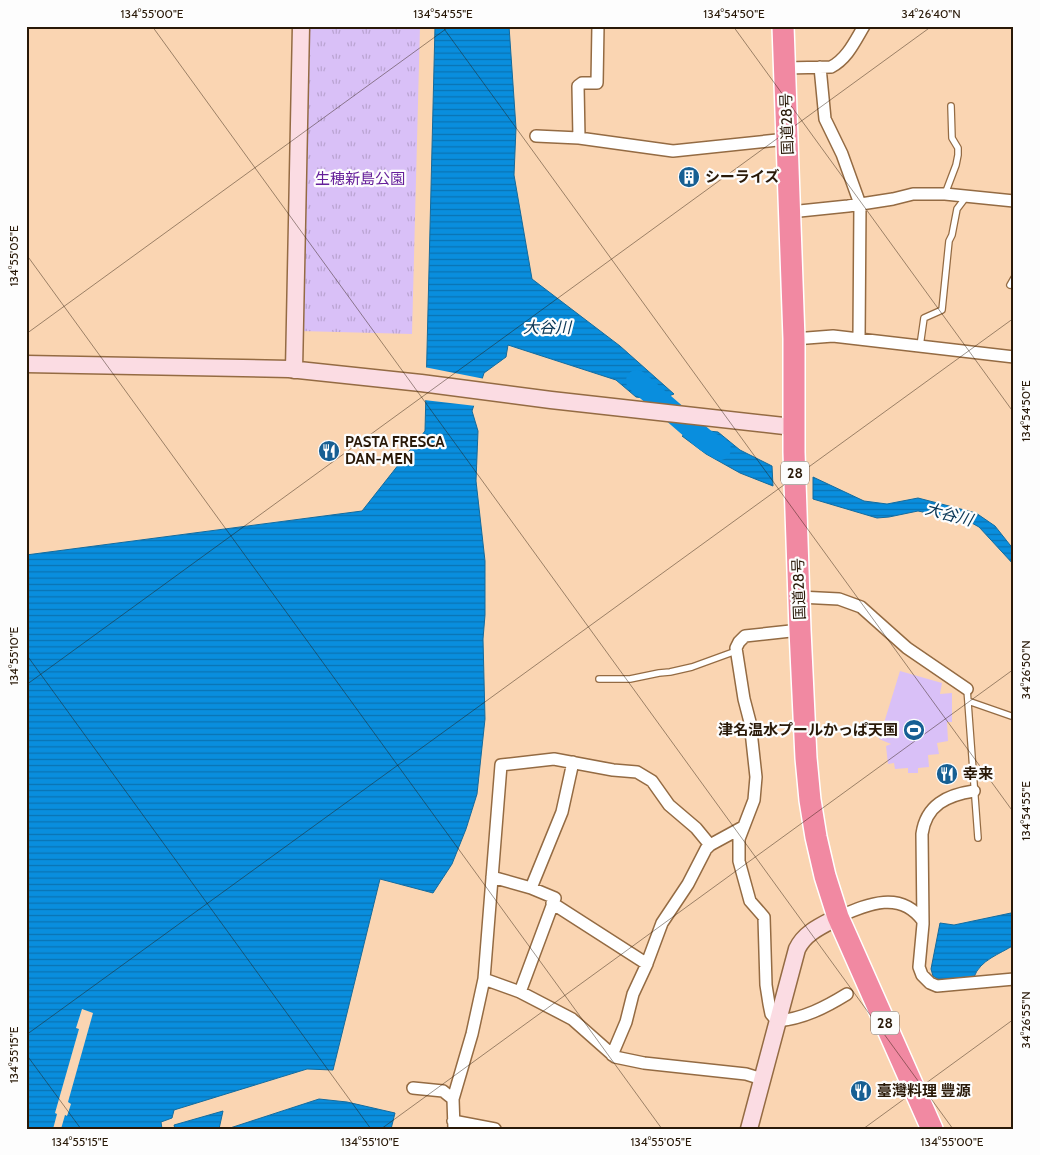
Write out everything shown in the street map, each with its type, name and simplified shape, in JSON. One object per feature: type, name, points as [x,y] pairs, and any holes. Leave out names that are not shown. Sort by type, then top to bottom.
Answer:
[{"type":"highway","name":"国道28号","points":[[783,26],[794,339],[793,427],[800,630],[806,758],[810,800],[818,847],[838,917],[932,1129]]},
{"type":"street","points":[[294,370],[301,26]]},
{"type":"street","points":[[578,138],[578,86],[582,83],[597,83],[598,26]]},
{"type":"street","points":[[785,68],[831,67],[844,58],[864,26]]},
{"type":"street","points":[[820,67],[825,119],[842,154],[860,204],[859,339]]},
{"type":"street","points":[[536,136],[578,138],[674,151],[787,139]]},
{"type":"street","points":[[790,212],[860,204],[913,194],[945,194],[1014,201]]},
{"type":"street","points":[[794,339],[833,336],[1014,358]]},
{"type":"street","points":[[26,364],[294,370],[793,427]]},
{"type":"street","points":[[799,597],[839,599],[861,607],[907,648],[967,689]]},
{"type":"street","points":[[777,1021],[772,1014],[766,985],[764,917],[750,900],[739,861],[739,839],[754,800],[756,777],[750,722],[736,651],[739,642],[746,636],[800,630]]},
{"type":"street","points":[[495,1129],[453,1125],[453,1099],[472,1034],[484,979],[501,766],[554,759],[612,770],[637,772],[645,775],[652,781],[668,805],[691,823],[710,845]]},
{"type":"street","points":[[531,888],[562,812],[573,762]]},
{"type":"street","points":[[974,791],[960,793],[936,805],[928,814],[923,824],[920,967],[922,975],[930,983],[943,986],[1014,979]]},
{"type":"street","points":[[612,1055],[626,1022],[633,994],[662,923],[688,884],[702,854],[710,845],[743,827]]},
{"type":"street","points":[[492,877],[531,888],[555,898],[520,992]]},
{"type":"street","points":[[749,1129],[799,945],[811,932],[865,905],[888,902],[905,906],[916,913],[922,920]]},
{"type":"street","points":[[552,903],[646,964]]},
{"type":"street","points":[[484,979],[520,992],[572,1019],[615,1057],[644,1063],[746,1074],[762,1079]]},
{"type":"street","points":[[777,1021],[788,1020],[824,1008],[847,994]]},
{"type":"street","points":[[413,1088],[443,1092],[453,1099]]},
{"type":"lane","points":[[945,194],[958,155],[958,148],[952,138],[951,106]]},
{"type":"lane","points":[[920,346],[924,318],[942,310],[949,241],[957,209],[966,196]]},
{"type":"lane","points":[[1010,285],[1014,278]]},
{"type":"lane","points":[[599,679],[630,678],[670,672],[692,667],[736,651]]},
{"type":"lane","points":[[967,689],[978,838]]},
{"type":"lane","points":[[968,701],[1014,717]]},
{"type":"green space","name":"生穂新島公園","points":[[308,26],[420,26],[412,334],[300,331]]},
{"type":"green space","name":"津名温水プールかっぱ天国","points":[[900,671],[942,683],[940,694],[952,693],[952,722],[947,722],[948,741],[937,743],[939,754],[928,755],[929,767],[918,768],[918,773],[908,773],[908,768],[895,769],[894,763],[888,764],[886,746],[891,744],[879,739]]},
{"type":"water","points":[[435,26],[509,26],[516,128],[514,175],[532,279],[620,346],[674,394],[658,400],[636,397],[616,380],[508,345],[506,357],[484,373],[472,411],[478,431],[476,481],[485,561],[483,639],[485,719],[477,794],[452,864],[433,893],[380,879],[333,1070],[307,1069],[174,1110],[172,1118],[161,1122],[162,1129],[26,1129],[26,555],[362,511],[425,431]]},
{"type":"water","points":[[700,430],[718,432],[740,450],[772,466],[773,486],[740,473],[706,454],[682,436]]},
{"type":"water","name":"大谷川","points":[[813,477],[864,501],[887,504],[918,498],[976,513],[995,526],[1014,550],[1014,565],[979,527],[970,522],[918,511],[877,518],[813,499]]},
{"type":"water","points":[[1014,913],[1014,945],[981,966],[974,977],[939,980],[933,976],[931,969],[940,923],[954,925]]},
{"type":"water","points":[[319,1099],[347,1102],[395,1113],[391,1129],[227,1129]]},
{"type":"water","points":[[223,1111],[219,1129],[175,1129],[174,1125]]},
{"type":"pier","points":[[424,367],[485,379],[476,406],[424,400]]},
{"type":"pier","points":[[82,1009],[93,1013],[68,1102],[71,1104],[67,1116],[65,1115],[61,1129],[53,1129],[57,1114],[55,1113],[79,1029],[76,1028]]},
{"type":"waterway","name":"大谷川","points":[[637,381],[705,440],[720,449]]},
{"type":"waterway","points":[[1013,1129],[1014,1125]]},
{"type":"place","name":"シーライズ","points":[[689,177]]},
{"type":"place","name":"PASTA FRESCA DAN-MEN","points":[[329,451]]},
{"type":"place","name":"津名温水プールかっぱ天国","points":[[914,730]]},
{"type":"place","name":"幸来","points":[[947,774]]},
{"type":"place","name":"臺灣料理 豐源","points":[[861,1091]]}]
